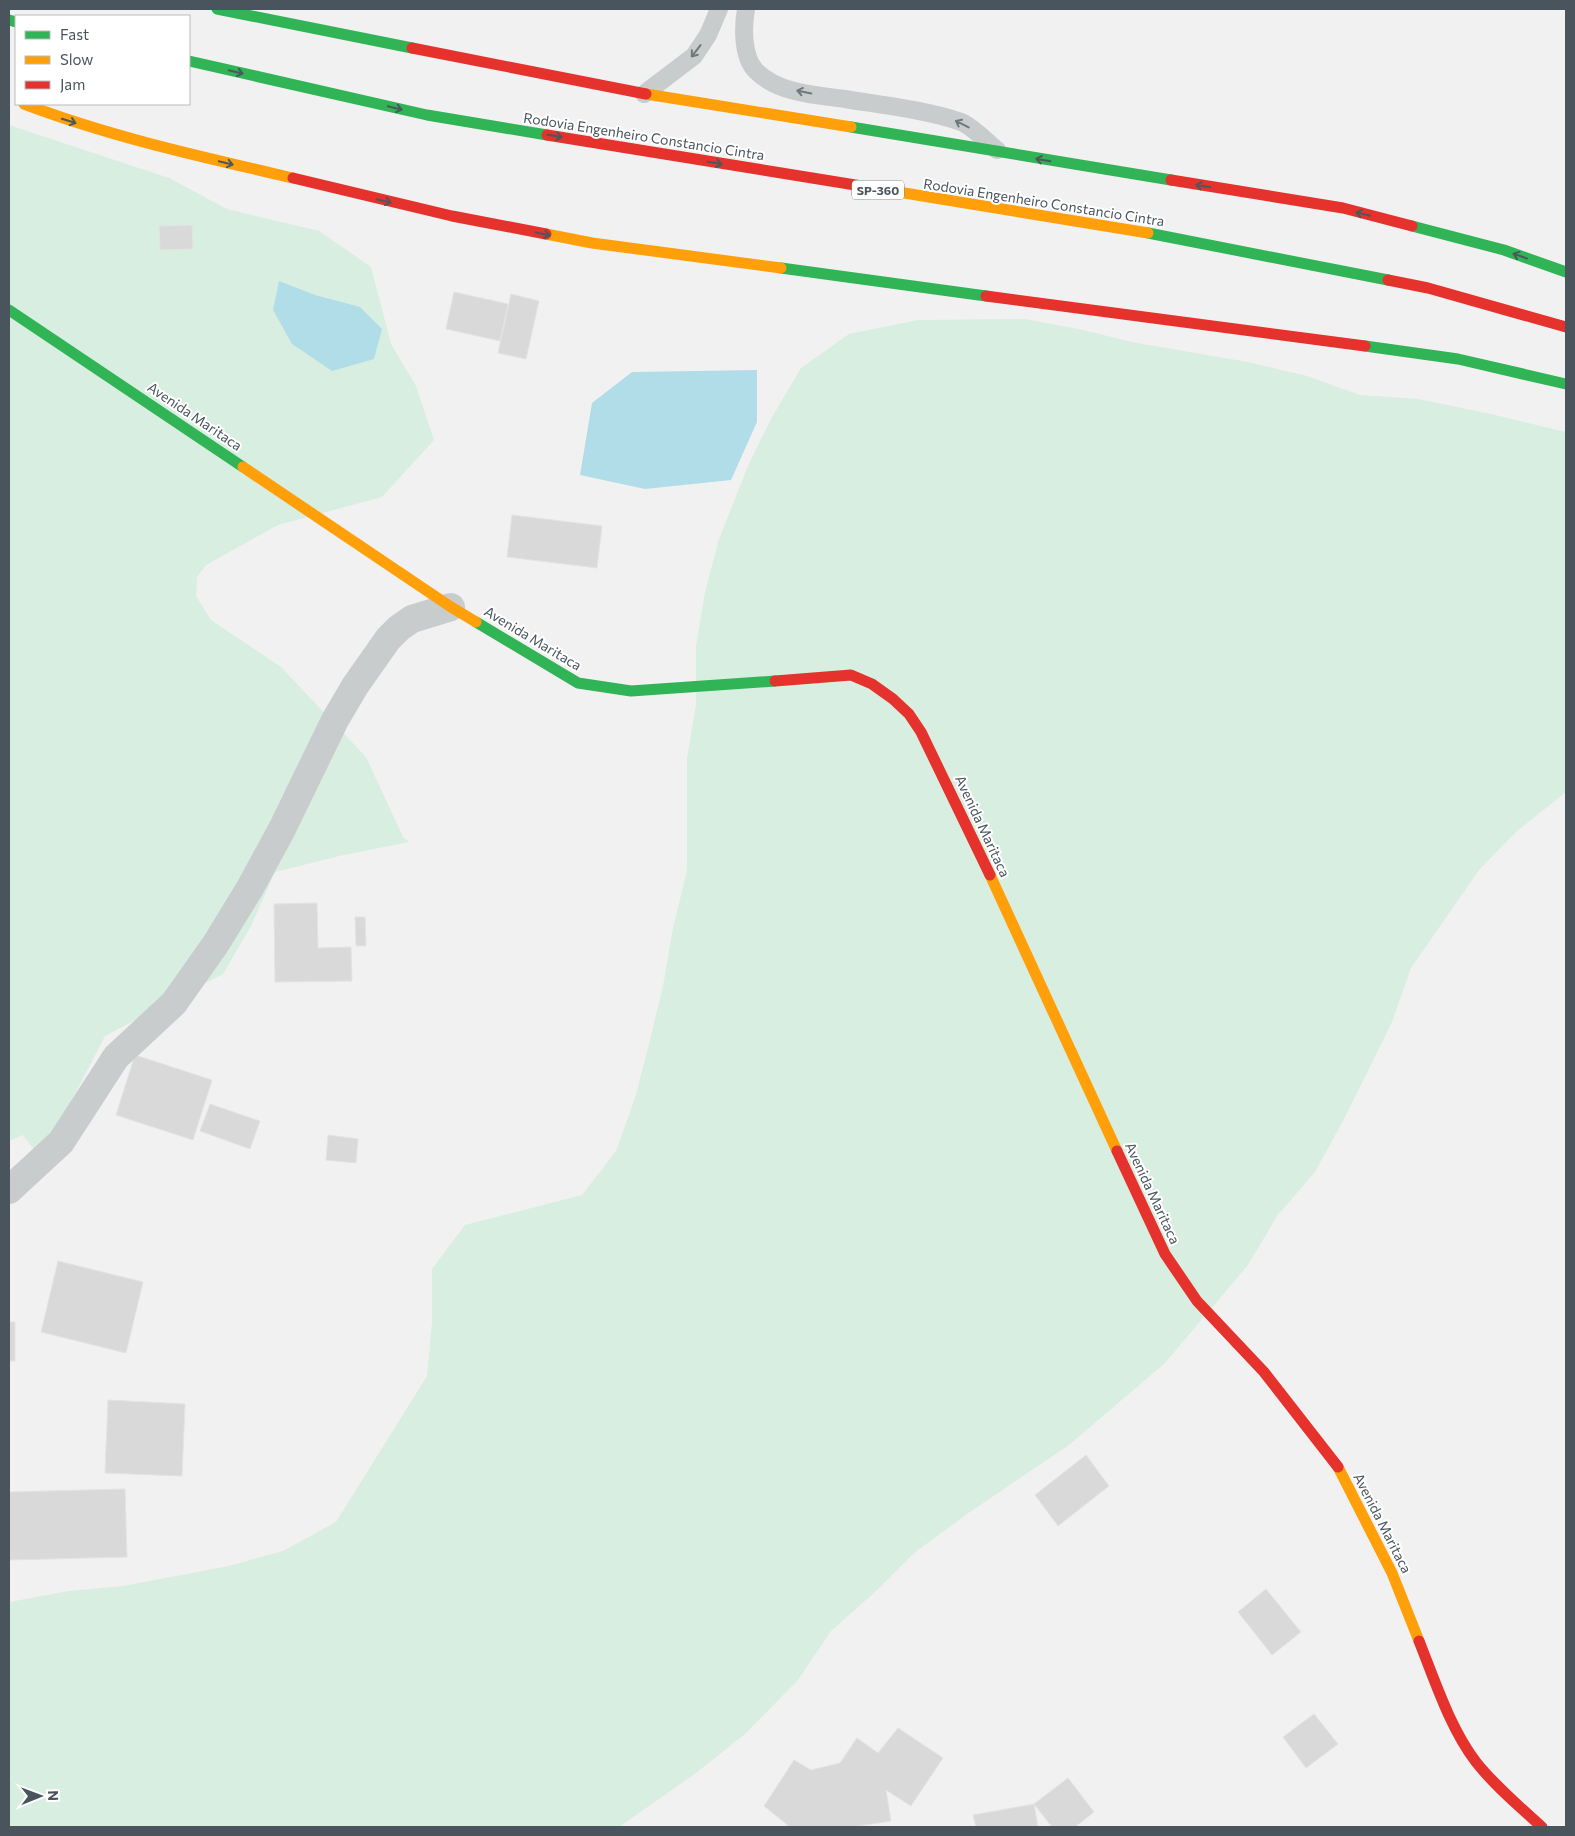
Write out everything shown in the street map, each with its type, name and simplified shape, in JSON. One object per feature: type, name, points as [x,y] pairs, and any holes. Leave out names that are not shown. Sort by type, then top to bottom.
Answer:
[{"type":"main road","points":[[217,9],[644,94],[1343,208],[1504,250],[1566,272]]},
{"type":"main road","points":[[326,18],[344,35]]},
{"type":"main road","name":"Rodovia Engenheiro Constancio Cintra","points":[[190,61],[427,115],[1170,237],[1428,288],[1566,327]]},
{"type":"main road","points":[[27,105],[148,145],[452,216],[592,243],[1458,359],[1566,384]]},
{"type":"main road","name":"Avenida Maritaca","points":[[9,310],[451,607],[578,683],[632,691],[851,675],[872,684],[909,714],[922,732],[973,838],[1165,1254],[1197,1301],[1264,1372],[1335,1462],[1392,1573],[1451,1720],[1476,1762],[1512,1800],[1542,1827]]},
{"type":"street","points":[[9,1190],[61,1142],[116,1057],[174,1003],[215,945],[250,888],[282,829],[334,720],[388,639],[398,628],[412,619],[451,607]]},
{"type":"lane","points":[[644,94],[694,56],[708,35],[719,9]]},
{"type":"lane","points":[[746,9],[746,53],[754,70],[772,84],[803,93],[936,115],[963,123],[1001,153]]},
{"type":"green space","points":[[9,125],[169,178],[227,209],[319,231],[371,267],[391,344],[416,386],[434,440],[382,497],[278,525],[206,565],[197,577],[196,596],[211,620],[281,667],[366,757],[403,837],[409,842],[339,856],[275,872],[251,926],[223,974],[105,1036],[41,1159],[23,1135],[9,1141]]},
{"type":"green space","points":[[1025,319],[1137,343],[1248,362],[1307,376],[1360,395],[1418,399],[1566,432],[1566,792],[1517,831],[1479,870],[1411,968],[1392,1022],[1344,1119],[1315,1172],[1277,1216],[1248,1265],[1165,1363],[1069,1445],[967,1514],[914,1553],[875,1592],[831,1631],[798,1680],[745,1734],[696,1773],[619,1827],[9,1827],[9,1602],[69,1591],[123,1586],[229,1566],[283,1551],[336,1522],[427,1376],[432,1322],[432,1269],[465,1225],[582,1195],[616,1151],[635,1098],[649,1044],[687,870],[687,758],[696,704],[696,646],[705,592],[719,539],[748,466],[772,417],[801,368],[849,334],[918,320]]},
{"type":"water","points":[[279,281],[315,295],[360,307],[382,329],[374,359],[332,371],[292,344],[273,310]]},
{"type":"water","points":[[757,370],[757,422],[731,480],[645,489],[580,475],[592,403],[632,372]]},
{"type":"building","points":[[192,225],[193,249],[160,250],[159,226]]},
{"type":"building","points":[[454,292],[508,304],[500,341],[446,329]]},
{"type":"building","points":[[511,294],[539,301],[526,359],[498,353]]},
{"type":"building","points":[[512,515],[602,526],[597,568],[507,557]]},
{"type":"building","points":[[317,903],[318,948],[351,947],[352,981],[275,982],[274,904]]},
{"type":"building","points":[[355,917],[365,917],[366,946],[356,946]]},
{"type":"building","points":[[135,1055],[212,1080],[193,1140],[116,1115]]},
{"type":"building","points":[[210,1104],[260,1121],[250,1149],[200,1131]]},
{"type":"building","points":[[328,1135],[358,1139],[356,1163],[326,1160]]},
{"type":"building","points":[[58,1261],[143,1282],[126,1353],[41,1332]]},
{"type":"building","points":[[9,1322],[15,1322],[15,1361],[9,1361]]},
{"type":"building","points":[[108,1400],[185,1404],[182,1476],[105,1473]]},
{"type":"building","points":[[1086,1455],[1109,1486],[1058,1526],[1035,1495]]},
{"type":"building","points":[[125,1489],[127,1557],[9,1560],[9,1492]]},
{"type":"building","points":[[1266,1589],[1301,1632],[1272,1655],[1238,1612]]},
{"type":"building","points":[[1314,1714],[1338,1744],[1306,1768],[1283,1737]]},
{"type":"building","points":[[898,1728],[943,1758],[911,1806],[886,1790],[891,1821],[852,1827],[790,1827],[764,1806],[794,1760],[811,1770],[840,1763],[857,1738],[878,1753]]},
{"type":"building","points":[[1068,1778],[1094,1812],[1075,1827],[1052,1827],[1034,1804]]},
{"type":"building","points":[[1034,1804],[1038,1827],[976,1827],[973,1815]]},
{"type":"traffic: fast","points":[[217,9],[412,48]]},
{"type":"traffic: fast","points":[[9,20],[15,22]]},
{"type":"traffic: fast","points":[[190,61],[427,115],[547,135]]},
{"type":"traffic: fast","points":[[851,127],[1171,180]]},
{"type":"traffic: fast","points":[[1412,226],[1504,250],[1566,272]]},
{"type":"traffic: fast","points":[[1148,233],[1388,280]]},
{"type":"traffic: fast","points":[[781,268],[986,296]]},
{"type":"traffic: fast","points":[[9,310],[243,467]]},
{"type":"traffic: fast","points":[[1365,346],[1458,359],[1566,384]]},
{"type":"traffic: fast","points":[[476,622],[578,683],[631,691],[775,681]]},
{"type":"traffic: slow","points":[[646,94],[851,127]]},
{"type":"traffic: slow","points":[[27,105],[90,127],[191,154],[293,178]]},
{"type":"traffic: slow","points":[[880,189],[1148,233]]},
{"type":"traffic: slow","points":[[546,234],[592,243],[781,268]]},
{"type":"traffic: slow","points":[[243,467],[476,622]]},
{"type":"traffic: slow","points":[[990,875],[1117,1151]]},
{"type":"traffic: slow","points":[[1338,1467],[1392,1573],[1419,1641]]},
{"type":"traffic: jam","points":[[412,48],[646,94]]},
{"type":"traffic: jam","points":[[547,135],[880,189]]},
{"type":"traffic: jam","points":[[293,178],[452,216],[546,234]]},
{"type":"traffic: jam","points":[[1171,180],[1343,208],[1412,226]]},
{"type":"traffic: jam","points":[[1388,280],[1428,288],[1566,327]]},
{"type":"traffic: jam","points":[[986,296],[1365,346]]},
{"type":"traffic: jam","points":[[775,681],[851,675],[872,684],[893,699],[909,714],[921,732],[990,875]]},
{"type":"traffic: jam","points":[[1117,1151],[1165,1254],[1197,1301],[1264,1372],[1338,1467]]},
{"type":"traffic: jam","points":[[1419,1641],[1444,1704],[1467,1749],[1491,1779],[1542,1827]]}]
